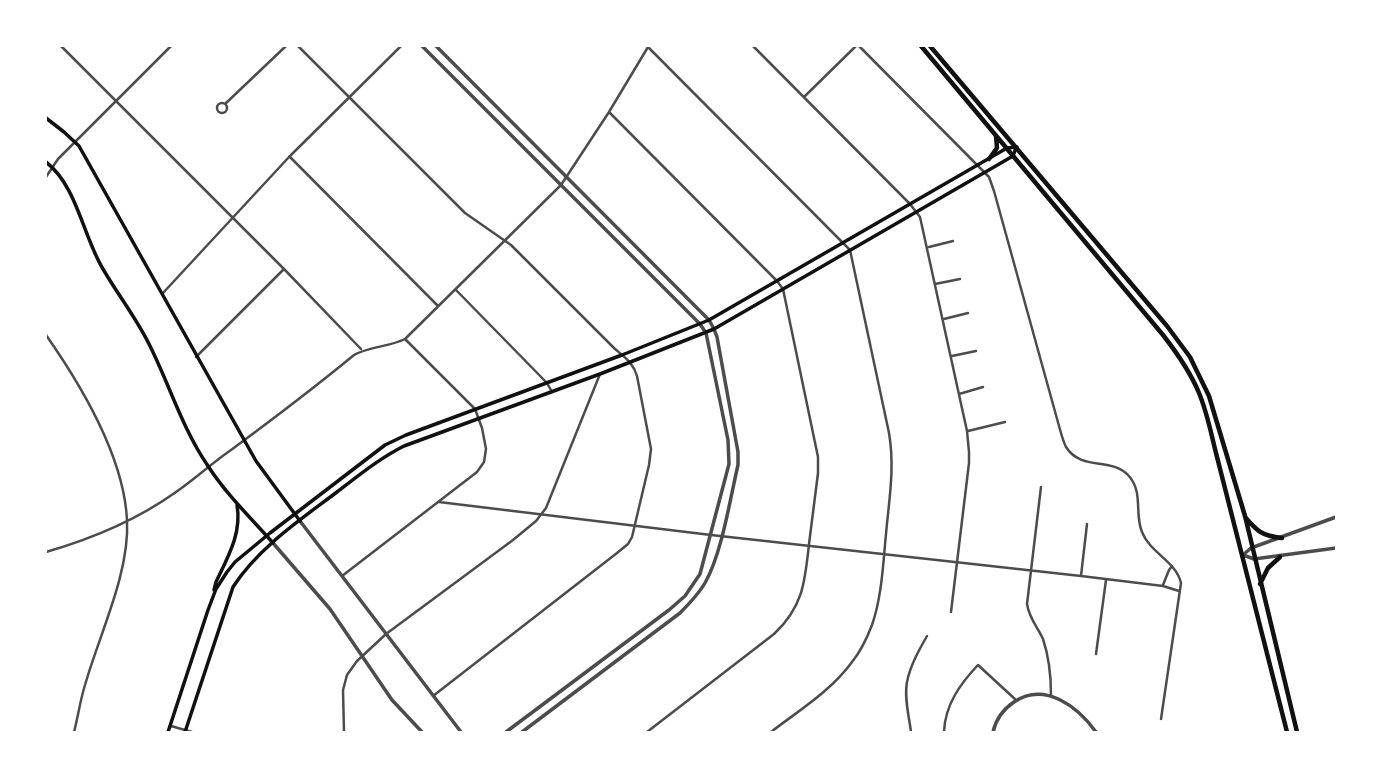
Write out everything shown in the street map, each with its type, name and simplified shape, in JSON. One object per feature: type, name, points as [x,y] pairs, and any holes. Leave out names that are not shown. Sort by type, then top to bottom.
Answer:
[{"type":"main road","points":[[921,46],[1163,335],[1190,374],[1204,408],[1287,733]]},
{"type":"main road","points":[[930,46],[1167,326],[1190,357],[1209,397],[1245,516],[1297,733]]},
{"type":"main road","points":[[46,118],[75,142],[85,156],[256,461],[300,521]]},
{"type":"main road","points":[[989,159],[997,149],[996,135]]},
{"type":"main road","points":[[214,595],[236,562],[385,445],[709,320],[1007,148],[1017,147]]},
{"type":"main road","points":[[185,732],[233,587],[245,570],[300,521],[394,451],[706,333],[1013,156],[1017,147]]},
{"type":"main road","points":[[46,162],[52,167],[74,203],[102,269],[149,344],[188,433],[208,467],[273,543]]},
{"type":"main road","points":[[168,733],[216,582],[238,531],[237,503]]},
{"type":"main road","points":[[1245,516],[1262,534],[1282,538]]},
{"type":"main road","points":[[1260,584],[1268,568],[1279,557]]},
{"type":"street","points":[[61,46],[362,350]]},
{"type":"street","points":[[46,177],[75,142],[171,46]]},
{"type":"street","points":[[225,104],[286,46]]},
{"type":"street","points":[[298,46],[465,213],[505,240],[635,367],[637,376],[651,449],[632,537],[624,548],[433,695]]},
{"type":"street","points":[[161,294],[289,157],[401,46]]},
{"type":"street","points":[[422,46],[700,324],[706,333],[729,452],[729,464],[701,574],[685,596],[506,733]]},
{"type":"street","points":[[436,46],[709,320],[714,329],[738,453],[738,465],[713,566],[694,599],[680,613],[522,733]]},
{"type":"street","points":[[46,552],[127,521],[165,500],[362,350],[405,339],[561,185],[649,46],[850,250],[892,449],[884,554],[875,615],[869,634],[848,668],[834,683],[771,733]]},
{"type":"street","points":[[753,46],[920,217],[967,431],[969,452],[951,612]]},
{"type":"street","points":[[804,97],[858,46],[985,172],[992,184],[1066,447],[1082,461],[1115,466],[1128,475],[1138,494],[1142,534],[1181,579],[1161,719]]},
{"type":"street","points":[[609,112],[783,289],[818,457],[803,589],[795,608],[786,622],[764,642],[647,733]]},
{"type":"street","points":[[289,157],[438,306]]},
{"type":"street","points":[[928,247],[953,241]]},
{"type":"street","points":[[196,357],[284,269]]},
{"type":"street","points":[[935,284],[960,279]]},
{"type":"street","points":[[455,289],[547,383],[552,392]]},
{"type":"street","points":[[943,319],[968,313]]},
{"type":"street","points":[[46,335],[93,412],[107,443],[118,475],[127,521],[125,551],[118,581],[84,687],[74,733]]},
{"type":"street","points":[[342,576],[477,472],[484,461],[486,444],[475,409],[405,339]]},
{"type":"street","points":[[951,356],[976,351]]},
{"type":"street","points":[[344,733],[343,690],[352,667],[386,634],[513,540],[547,508],[600,374]]},
{"type":"street","points":[[959,394],[983,387]]},
{"type":"street","points":[[967,431],[1005,422]]},
{"type":"street","points":[[1041,487],[1027,604],[1029,615],[1042,637],[1046,651],[1051,695]]},
{"type":"street","points":[[439,502],[1081,576],[1163,586],[1180,592]]},
{"type":"street","points":[[1336,517],[1251,548],[1243,555],[1254,559],[1336,548]]},
{"type":"street","points":[[300,521],[461,733]]},
{"type":"street","points":[[1081,576],[1087,524]]},
{"type":"street","points":[[273,543],[330,609],[392,700],[422,733]]},
{"type":"street","points":[[1163,586],[1172,566]]},
{"type":"street","points":[[1096,654],[1106,580]]},
{"type":"street","points":[[911,733],[907,682],[919,649],[927,636]]},
{"type":"street","points":[[944,733],[946,717],[954,695],[978,665],[1016,701]]},
{"type":"street","points":[[993,733],[1003,711],[1016,701],[1033,694],[1051,695],[1065,703],[1080,713],[1096,733]]},
{"type":"street","points":[[171,726],[191,733]]}]
